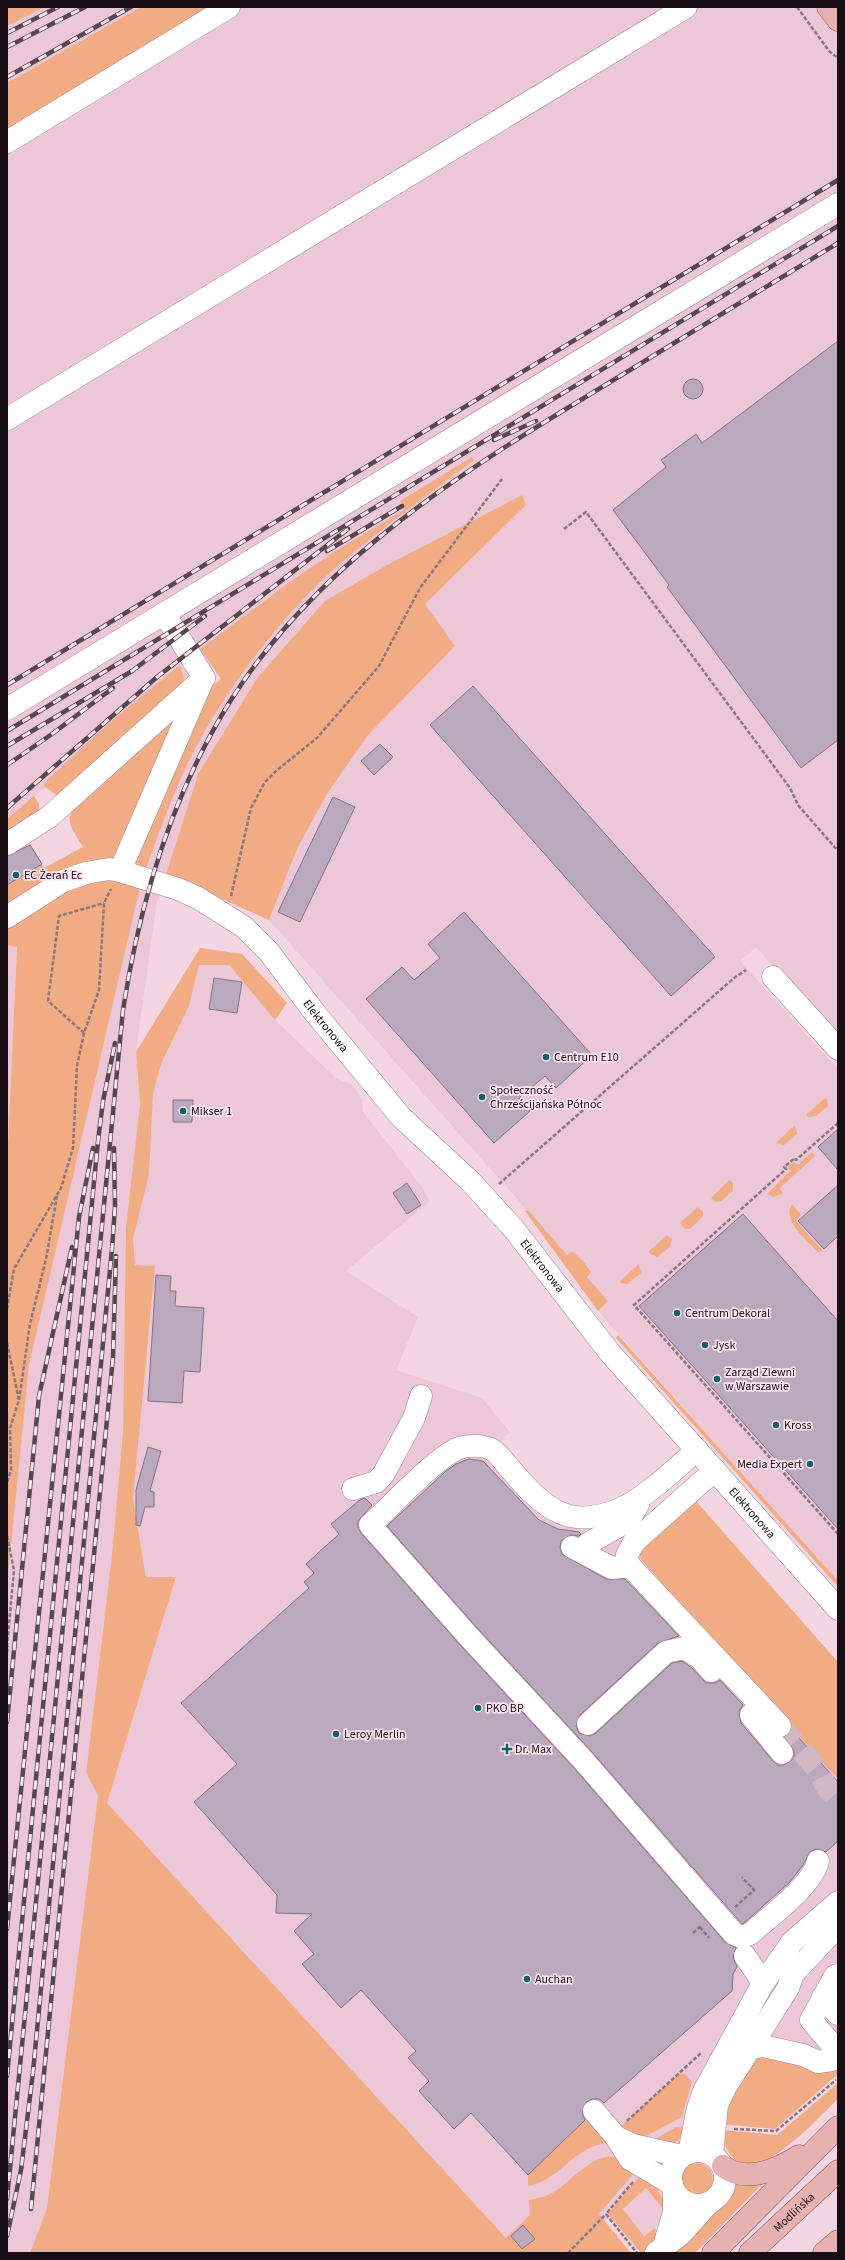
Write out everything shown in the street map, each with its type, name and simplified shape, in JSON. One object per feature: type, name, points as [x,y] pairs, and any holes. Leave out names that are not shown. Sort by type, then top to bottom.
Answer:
[{"type":"main road","points":[[828,7],[838,20]]},
{"type":"main road","points":[[717,2160],[730,2171],[745,2174],[763,2172],[778,2168],[808,2149],[838,2126]]},
{"type":"main road","points":[[713,2253],[838,2126]]},
{"type":"main road","name":"Modlińska","points":[[750,2253],[838,2171]]},
{"type":"main road","points":[[824,2253],[838,2241]]},
{"type":"street","points":[[7,142],[229,7]]},
{"type":"street","points":[[7,419],[686,7]]},
{"type":"street","points":[[7,709],[838,204]]},
{"type":"street","points":[[164,614],[204,678]]},
{"type":"street","points":[[7,844],[49,817],[204,678]]},
{"type":"street","points":[[120,870],[204,678]]},
{"type":"street","name":"Elektronowa","points":[[7,917],[72,877],[98,870],[120,870],[178,889],[198,898],[235,921],[268,952],[315,1013],[401,1116],[470,1181],[514,1228],[610,1352],[838,1609]]},
{"type":"street","points":[[773,977],[838,1049]]},
{"type":"street","points":[[353,1489],[376,1482],[383,1475],[414,1418],[422,1396]]},
{"type":"street","points":[[697,1450],[646,1492],[622,1509],[607,1514],[575,1517],[561,1514],[546,1506],[530,1492],[492,1450],[478,1446],[468,1446],[454,1451],[431,1468],[370,1525],[470,1638],[583,1760],[734,1934],[742,1937],[750,1934],[808,1882],[816,1871],[818,1861]]},
{"type":"street","points":[[627,1555],[634,1542],[715,1470]]},
{"type":"street","points":[[646,1492],[628,1521],[580,1545],[612,1568],[630,1566],[780,1726]]},
{"type":"street","points":[[607,1514],[628,1521],[653,1524]]},
{"type":"street","points":[[588,1724],[666,1652],[684,1648],[700,1658],[756,1720],[782,1753]]},
{"type":"street","points":[[660,2249],[674,2212],[672,2169],[685,2154],[704,2091],[762,1985],[792,1942],[838,1902]]},
{"type":"street","points":[[660,2249],[682,2234],[708,2204],[716,2199],[725,2184],[717,2160],[717,2105],[749,2048],[788,1988],[792,1974],[838,1926]]},
{"type":"street","points":[[745,1956],[759,1976],[762,1985]]},
{"type":"street","points":[[788,1988],[810,1972],[819,1968],[831,1987],[838,2014]]},
{"type":"street","points":[[831,1987],[838,2035]]},
{"type":"street","points":[[749,2048],[763,2046],[803,2055],[818,2062],[832,2060],[838,2053],[811,2020],[831,1987]]},
{"type":"street","points":[[594,2111],[616,2137],[630,2159],[673,2188],[678,2197],[690,2204],[708,2204]]},
{"type":"street","points":[[616,2137],[633,2145],[685,2154],[697,2151],[717,2160]]},
{"type":"path","points":[[796,7],[829,51],[838,58]]},
{"type":"path","points":[[235,921],[251,808],[265,782],[277,770],[318,738],[379,666],[420,588],[502,479]]},
{"type":"path","points":[[564,529],[586,512],[790,788],[798,805],[838,851]]},
{"type":"path","points":[[7,1484],[11,1470],[10,1428],[19,1400],[30,1324],[46,1259],[58,1193],[73,1148],[77,1066],[84,1033],[99,990],[104,903],[120,870]]},
{"type":"path","points":[[84,1033],[48,1001],[59,916],[104,903]]},
{"type":"path","points":[[498,1185],[728,983],[746,970]]},
{"type":"path","points":[[838,1123],[796,1160],[795,1158],[784,1167],[786,1169],[634,1305],[838,1534]]},
{"type":"path","points":[[7,1308],[14,1269],[58,1193]]},
{"type":"path","points":[[7,1343],[19,1400]]},
{"type":"path","points":[[7,1536],[14,1570],[7,1653]]},
{"type":"path","points":[[732,1910],[754,1890],[742,1877]]},
{"type":"path","points":[[700,1928],[709,1938]]},
{"type":"path","points":[[568,2253],[606,2214]]},
{"type":"shaded area","points":[[7,7],[838,7],[838,1039],[756,947],[740,961],[838,1069],[838,1581],[598,1311],[608,1301],[587,1277],[572,1251],[567,1255],[269,920],[297,849],[327,794],[368,735],[455,646],[425,604],[526,505],[522,495],[387,565],[326,601],[198,774],[156,907],[136,1052],[140,1104],[126,1227],[123,1432],[112,1555],[86,1773],[98,1794],[47,2208],[30,2253],[7,2253],[7,1573],[29,1365],[135,893],[181,763],[239,670],[210,666],[134,714],[7,819]]},
{"type":"shaded area","points":[[7,7],[44,7],[7,26]]},
{"type":"shaded area","points":[[141,7],[217,7],[7,135],[7,83]]},
{"type":"shaded area","points":[[472,457],[474,460],[356,550],[318,584],[296,607],[254,658],[234,685],[199,740],[164,819],[145,871],[132,866],[7,905],[7,885],[42,864],[44,868],[83,847],[73,831],[70,816],[84,794],[221,679],[200,649],[291,581],[334,552],[404,510],[400,501]]},
{"type":"shaded area","points":[[522,495],[526,505],[425,604],[455,646],[368,735],[327,794],[297,849],[269,920],[166,874],[198,774],[258,677],[325,601],[387,565]]},
{"type":"shaded area","points":[[180,665],[184,678],[183,688],[58,796],[45,787],[44,783],[109,723]]},
{"type":"shaded area","points":[[34,796],[39,804],[39,814],[7,838],[7,819]]},
{"type":"shaded area","points":[[110,878],[140,887],[29,1365],[7,1584],[7,1165],[17,947],[7,945],[7,929],[11,923],[69,887]]},
{"type":"shaded area","points":[[7,945],[17,947],[7,1165]]},
{"type":"shaded area","points":[[200,948],[242,954],[287,1003],[275,1020],[229,965],[199,965],[189,1006],[161,1064],[153,1094],[149,1175],[133,1239],[135,1265],[155,1266],[133,1499],[146,1577],[176,1577],[107,1803],[506,2238],[530,2215],[529,2200],[552,2193],[586,2166],[596,2161],[606,2157],[615,2157],[624,2161],[634,2173],[599,2214],[631,2253],[30,2253],[47,2208],[98,1795],[86,1773],[112,1555],[123,1432],[126,1227],[140,1104],[136,1052]]},
{"type":"shaded area","points":[[199,965],[229,965],[275,1020],[337,1079],[352,1084],[362,1099],[363,1112],[422,1187],[430,1201],[346,1271],[418,1317],[396,1370],[482,1398],[510,1432],[499,1442],[551,1497],[565,1504],[597,1508],[728,1660],[838,1779],[838,2071],[723,2123],[566,2253],[520,2253],[107,1803],[176,1578],[146,1577],[133,1499],[155,1266],[134,1265],[133,1239],[149,1175],[153,1094],[161,1064],[189,1006]]},
{"type":"shaded area","points":[[825,1098],[827,1099],[828,1106],[816,1116],[808,1117],[807,1114]]},
{"type":"shaded area","points":[[795,1125],[797,1134],[784,1145],[776,1143]]},
{"type":"shaded area","points":[[812,1152],[815,1156],[780,1188],[783,1193],[774,1197],[767,1194],[790,1171],[788,1167],[793,1162],[798,1165]]},
{"type":"shaded area","points":[[729,1180],[733,1183],[733,1191],[721,1201],[716,1202],[711,1198]]},
{"type":"shaded area","points":[[792,1204],[801,1215],[796,1221],[822,1250],[819,1253],[803,1237],[793,1224],[790,1217]]},
{"type":"shaded area","points":[[698,1207],[703,1212],[703,1216],[690,1229],[685,1229],[680,1223]]},
{"type":"shaded area","points":[[528,1210],[567,1255],[572,1251],[583,1261],[591,1272],[587,1277],[608,1301],[598,1311],[525,1211]]},
{"type":"shaded area","points":[[667,1235],[672,1239],[670,1247],[657,1257],[649,1253],[649,1251]]},
{"type":"shaded area","points":[[639,1264],[641,1273],[627,1284],[620,1283],[620,1281]]},
{"type":"shaded area","points":[[618,1335],[838,1581],[838,1587],[616,1338]]},
{"type":"shaded area","points":[[695,1500],[838,1662],[838,1779],[728,1660],[640,1558],[640,1554],[645,1545]]},
{"type":"shaded area","points":[[763,2055],[838,2065],[838,2074],[775,2129],[720,2124],[752,2059]]},
{"type":"shaded area","points":[[680,2073],[685,2074],[692,2082],[682,2117],[646,2136],[645,2141],[619,2128]]},
{"type":"shaded area","points":[[838,2083],[838,2099],[811,2126],[775,2155],[758,2163],[742,2163],[730,2153],[721,2130],[777,2135]]},
{"type":"shaded area","points":[[589,2117],[607,2143],[586,2150],[549,2178],[528,2186],[528,2175]]},
{"type":"shaded area","points":[[676,2127],[687,2128],[678,2141],[655,2144],[657,2138]]},
{"type":"shaded area","points":[[694,2163],[700,2163],[709,2167],[713,2179],[709,2191],[700,2195],[694,2195],[685,2191],[681,2182],[681,2176],[685,2167]]},
{"type":"shaded area","points":[[639,2177],[654,2182],[665,2203],[662,2222],[663,2209],[646,2188],[623,2209],[644,2236],[655,2228],[655,2239],[643,2253],[641,2253],[608,2214]]},
{"type":"shaded area","points":[[736,2182],[764,2182],[695,2253],[671,2253],[708,2215],[727,2202]]},
{"type":"shaded area","points":[[646,2188],[663,2209],[662,2222],[644,2236],[623,2209]]},
{"type":"building","points":[[838,341],[838,740],[801,768],[667,587],[669,585],[613,510],[666,467],[661,460],[696,434],[702,443]]},
{"type":"building","points":[[693,379],[700,382],[703,389],[700,396],[693,399],[686,396],[683,389],[686,382]]},
{"type":"building","points":[[473,686],[715,957],[671,996],[430,725]]},
{"type":"building","points":[[380,744],[393,757],[374,775],[361,761]]},
{"type":"building","points":[[333,797],[355,807],[300,922],[278,912]]},
{"type":"building","name":"EC Żerań Ec","points":[[30,845],[42,864],[7,885],[7,856]]},
{"type":"building","points":[[464,912],[592,1055],[556,1088],[545,1076],[519,1098],[530,1111],[494,1143],[366,999],[402,967],[414,980],[440,958],[428,944]]},
{"type":"building","points":[[214,978],[242,982],[237,1013],[209,1009]]},
{"type":"building","name":"Mikser 1","points":[[173,1100],[193,1100],[192,1122],[173,1122]]},
{"type":"building","points":[[838,1129],[838,1170],[818,1147]]},
{"type":"building","points":[[407,1183],[421,1205],[407,1214],[393,1193]]},
{"type":"building","points":[[838,1185],[838,1236],[824,1249],[798,1221]]},
{"type":"building","points":[[743,1214],[838,1321],[838,1529],[639,1306]]},
{"type":"building","points":[[156,1275],[171,1276],[170,1291],[176,1291],[175,1306],[204,1308],[200,1372],[184,1371],[182,1403],[148,1401]]},
{"type":"building","points":[[148,1447],[161,1451],[150,1491],[154,1492],[154,1507],[145,1507],[140,1526],[136,1525],[136,1490]]},
{"type":"building","points":[[469,1459],[483,1461],[539,1520],[558,1529],[579,1532],[581,1534],[579,1536],[571,1535],[561,1541],[560,1548],[562,1554],[606,1579],[625,1579],[679,1636],[658,1643],[580,1715],[576,1726],[579,1733],[590,1736],[596,1733],[672,1663],[682,1661],[692,1668],[706,1683],[714,1683],[720,1680],[743,1705],[739,1711],[741,1723],[778,1765],[784,1765],[794,1758],[794,1751],[785,1737],[792,1730],[838,1782],[838,1841],[826,1852],[816,1849],[810,1852],[803,1865],[790,1882],[744,1923],[742,1924],[592,1752],[479,1630],[387,1526],[446,1471],[456,1464]]},
{"type":"building","points":[[365,1498],[372,1505],[358,1521],[358,1527],[361,1533],[461,1646],[574,1768],[725,1942],[736,1948],[733,1957],[737,1967],[733,1974],[732,1991],[604,2103],[599,2099],[592,2099],[586,2102],[582,2113],[585,2120],[528,2175],[471,2113],[454,2129],[419,2091],[429,2081],[408,2058],[416,2051],[361,1990],[341,2008],[302,1964],[314,1954],[294,1931],[312,1914],[276,1913],[277,1895],[194,1802],[237,1764],[181,1703],[309,1588],[304,1582],[314,1573],[306,1564],[339,1534],[331,1524],[360,1500]]},
{"type":"building","points":[[523,2225],[535,2239],[522,2249],[511,2236]]},
{"type":"tunnel","points":[[780,1726],[817,1769],[828,1789],[838,1800]]},
{"type":"railway","points":[[7,33],[58,7]]},
{"type":"railway","points":[[7,47],[85,7]]},
{"type":"railway","points":[[7,77],[131,7]]},
{"type":"railway","points":[[7,685],[838,180]]},
{"type":"railway","points":[[7,731],[838,226]]},
{"type":"railway","points":[[7,2199],[123,1010],[130,969],[149,888],[175,810],[210,736],[231,700],[267,649],[308,603],[352,560],[400,521],[450,484],[502,449],[838,243]]},
{"type":"railway","points":[[494,440],[536,421]]},
{"type":"railway","points":[[327,551],[402,506]]},
{"type":"railway","points":[[7,808],[157,677],[348,529]]},
{"type":"railway","points":[[7,746],[132,671],[205,616]]},
{"type":"railway","points":[[7,765],[52,734],[113,688]]},
{"type":"railway","points":[[7,2076],[98,1141],[103,1101],[115,1043]]},
{"type":"railway","points":[[7,1929],[79,1217],[93,1148]]},
{"type":"railway","points":[[7,2236],[21,2170],[33,2072],[112,1249],[115,1206],[114,1148]]},
{"type":"railway","points":[[7,1722],[39,1396],[72,1247]]},
{"type":"railway","points":[[31,2209],[113,1357],[116,1256]]},
{"type":"place","name":"EC Żerań Ec","points":[[16,875]]},
{"type":"place","name":"Centrum E10","points":[[546,1057]]},
{"type":"place","name":"Społeczność Chrześcijańska Północ","points":[[482,1097]]},
{"type":"place","name":"Mikser 1","points":[[183,1111]]},
{"type":"place","name":"Centrum Dekoral","points":[[677,1313]]},
{"type":"place","name":"Jysk","points":[[705,1345]]},
{"type":"place","name":"Zarząd Zlewni w Warszawie","points":[[717,1379]]},
{"type":"place","name":"Kross","points":[[776,1425]]},
{"type":"place","name":"Media Expert","points":[[810,1464]]},
{"type":"place","name":"PKO BP","points":[[478,1708]]},
{"type":"place","name":"Leroy Merlin","points":[[336,1734]]},
{"type":"place","name":"Dr. Max","points":[[507,1749]]},
{"type":"place","name":"Auchan","points":[[527,1979]]}]
